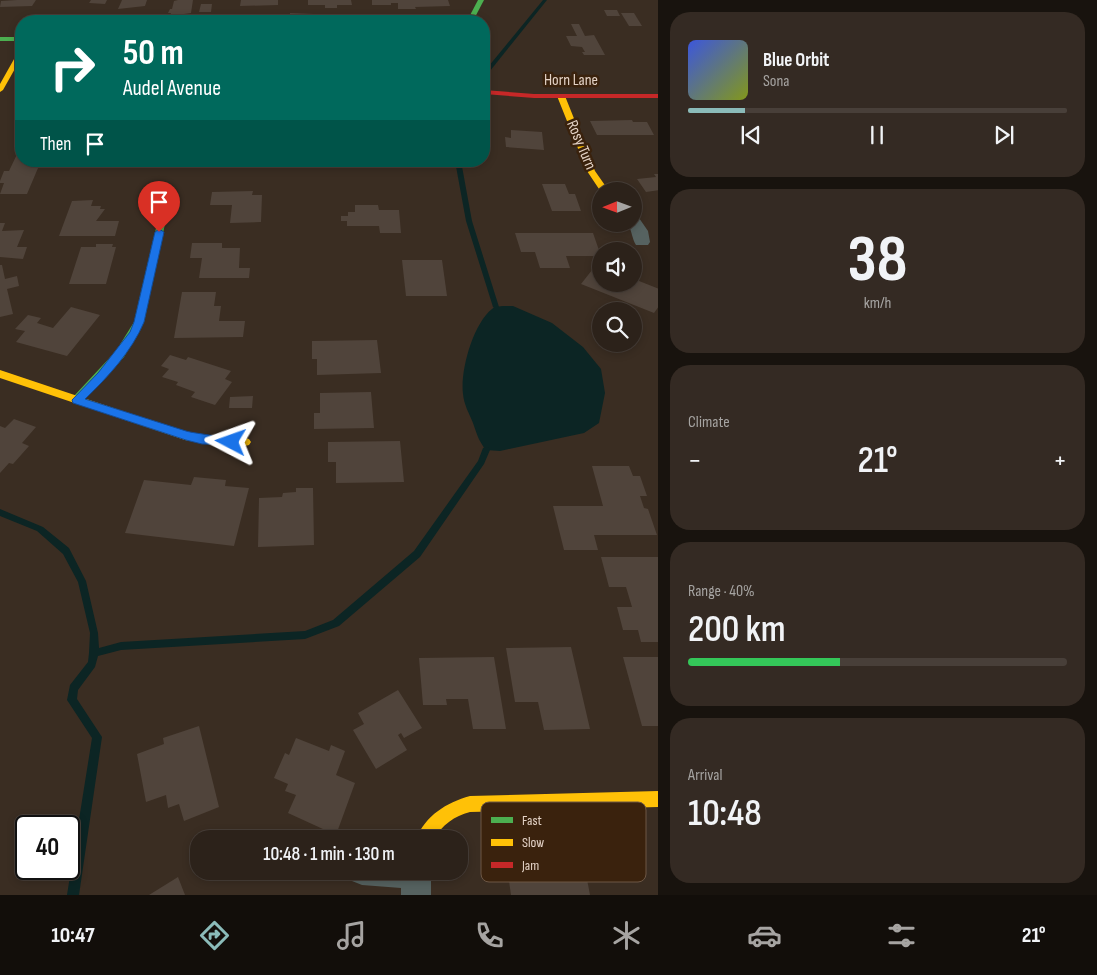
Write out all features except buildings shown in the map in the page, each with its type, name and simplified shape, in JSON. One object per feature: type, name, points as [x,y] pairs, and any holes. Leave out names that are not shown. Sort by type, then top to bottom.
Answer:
[{"type":"street","points":[[473,15],[481,0]]},
{"type":"street","points":[[0,39],[15,39]]},
{"type":"street","points":[[0,90],[15,63]]},
{"type":"street","name":"Horn Lane","points":[[490,93],[522,96],[658,96]]},
{"type":"street","name":"Rosy Turn","points":[[561,96],[591,171],[599,182]]},
{"type":"street","points":[[77,400],[102,376],[134,333],[139,322],[167,196]]},
{"type":"street","points":[[640,232],[642,242]]},
{"type":"street","points":[[0,374],[202,440],[246,442]]},
{"type":"street","points":[[429,830],[440,816],[463,804],[480,802],[658,799]]},
{"type":"water","points":[[513,306],[552,323],[583,347],[601,369],[605,393],[599,423],[584,433],[500,451],[486,450],[478,437],[464,402],[463,384],[466,361],[474,336],[485,316],[493,308]]},
{"type":"waterway","points":[[490,68],[545,0]]},
{"type":"waterway","points":[[459,167],[469,221],[496,307]]},
{"type":"waterway","points":[[94,653],[121,646],[305,635],[336,623],[417,554],[481,462],[486,450]]},
{"type":"waterway","points":[[0,512],[40,529],[66,551],[82,581],[94,633],[94,653]]},
{"type":"waterway","points":[[73,895],[97,737],[72,700],[73,688],[92,664],[94,653]]},
{"type":"traffic: fast","points":[[473,15],[481,0]]},
{"type":"traffic: fast","points":[[0,39],[15,39]]},
{"type":"traffic: fast","points":[[77,400],[120,354],[139,322],[167,196]]},
{"type":"traffic: slow","points":[[0,90],[15,63]]},
{"type":"traffic: slow","points":[[561,96],[591,171],[599,182]]},
{"type":"traffic: slow","points":[[0,374],[185,436],[217,442],[245,442]]},
{"type":"traffic: slow","points":[[546,802],[658,799]]},
{"type":"traffic: slow","points":[[430,830],[438,820],[449,812],[470,804],[481,804]]},
{"type":"traffic: jam","points":[[490,92],[534,96],[658,96]]},
{"type":"route","points":[[159,232],[139,322],[134,333],[102,376],[77,400],[186,436],[217,442],[231,442]]}]
